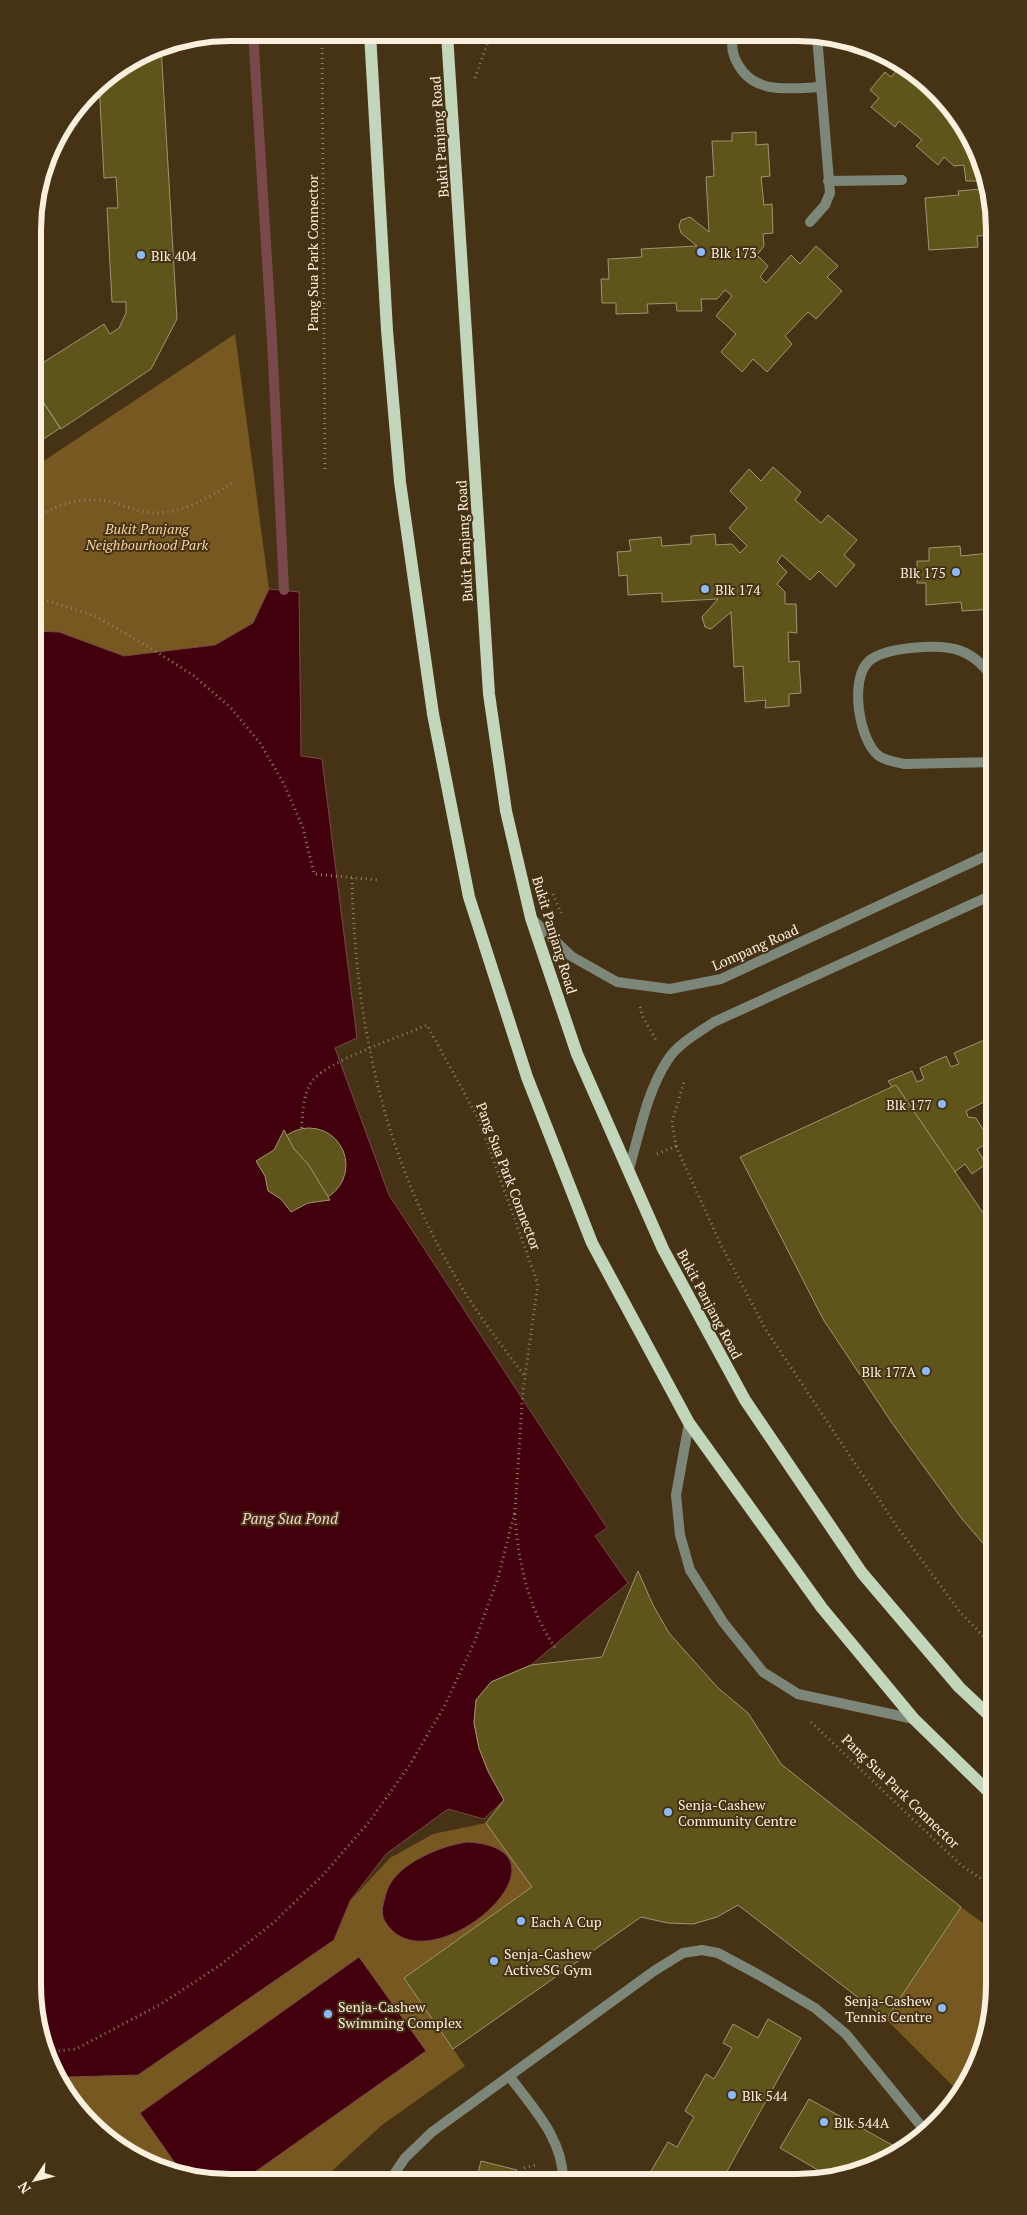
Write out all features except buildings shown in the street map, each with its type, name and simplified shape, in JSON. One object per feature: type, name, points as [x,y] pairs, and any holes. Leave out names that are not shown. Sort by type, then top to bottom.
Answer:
[{"type":"main road","points":[[370,41],[387,330],[400,482],[433,714],[469,897],[527,1078],[592,1243],[689,1422],[822,1608],[914,1720],[986,1789]]},
{"type":"main road","name":"Bukit Panjang Road","points":[[447,41],[489,694],[506,811],[531,918],[577,1054],[664,1249],[745,1400],[862,1573],[959,1687],[986,1712]]},
{"type":"street","points":[[733,41],[735,59],[746,76],[756,83],[765,86],[788,88],[821,87]]},
{"type":"street","points":[[810,222],[829,200],[818,43]]},
{"type":"street","points":[[828,181],[902,180]]},
{"type":"street","points":[[986,671],[975,658],[960,650],[941,647],[893,650],[879,654],[868,662],[859,675],[858,688],[863,734],[879,756],[892,762],[904,764],[986,762]]},
{"type":"street","name":"Lompang Road","points":[[531,918],[571,956],[617,982],[670,989],[722,979],[986,856]]},
{"type":"street","points":[[629,1168],[643,1113],[667,1060],[686,1040],[714,1022],[986,898]]},
{"type":"street","points":[[689,1422],[676,1495],[680,1535],[690,1570],[723,1622],[763,1672],[798,1694],[914,1720]]},
{"type":"street","points":[[394,2174],[405,2158],[432,2132],[678,1956],[690,1952],[710,1951],[718,1953],[759,1975],[831,2020],[855,2044],[922,2126]]},
{"type":"street","points":[[510,2077],[555,2141],[564,2169],[564,2174]]},
{"type":"path","name":"Pang Sua Park Connector","points":[[322,41],[325,472]]},
{"type":"path","points":[[41,514],[56,506],[81,500],[106,501],[129,509],[157,513],[185,509],[234,482]]},
{"type":"path","points":[[41,599],[95,616],[154,650],[201,682],[230,707],[260,744],[284,784],[299,820],[314,874],[378,880]]},
{"type":"path","points":[[352,878],[356,969],[368,1050],[394,1145],[431,1232],[473,1304],[525,1376],[515,1511],[518,1541],[526,1586],[542,1629],[557,1650]]},
{"type":"path","points":[[551,890],[565,921]]},
{"type":"path","points":[[635,984],[643,1017],[667,1060],[684,1081]]},
{"type":"path","name":"Pang Sua Park Connector","points":[[368,1050],[427,1025],[478,1120],[538,1284],[525,1376]]},
{"type":"path","points":[[301,1132],[304,1100],[313,1080],[349,1057],[368,1050]]},
{"type":"path","points":[[687,1075],[672,1122],[676,1146],[720,1243],[766,1330],[898,1528],[960,1612],[986,1639]]},
{"type":"path","points":[[629,1168],[676,1146]]},
{"type":"path","points":[[53,2050],[76,2049],[161,2004],[219,1966],[273,1923],[323,1875],[374,1814],[409,1766],[444,1706],[481,1625],[498,1578],[515,1511]]},
{"type":"path","name":"Pang Sua Park Connector","points":[[810,1721],[962,1866],[986,1882]]},
{"type":"path","points":[[524,2168],[537,2164]]},
{"type":"green space","name":"Bukit Panjang Neighbourhood Park","points":[[235,334],[269,589],[253,623],[215,645],[124,656],[60,632],[41,631],[41,463]]},
{"type":"green space","name":"Senja-Cashew Swimming Complex","points":[[486,1823],[532,1887],[404,1978],[465,2066],[382,2125],[329,2174],[230,2174],[205,2172],[169,2164],[147,2154],[115,2135],[80,2100],[66,2076],[334,1940],[350,1901],[390,1858],[433,1834]]},
{"type":"green space","name":"Senja-Cashew Tennis Centre","points":[[961,1907],[986,1925],[986,1985],[982,2022],[976,2046],[955,2088],[886,2019]]},
{"type":"water","name":"Pang Sua Pond","points":[[269,589],[299,592],[301,756],[322,759],[357,1038],[335,1048],[389,1195],[607,1528],[595,1536],[628,1583],[531,1665],[491,1682],[476,1700],[474,1723],[479,1748],[488,1771],[504,1800],[484,1819],[448,1809],[386,1854],[350,1901],[334,1940],[138,2075],[67,2077],[51,2046],[43,2010],[41,1985],[41,631],[59,632],[124,656],[215,645],[253,623]]},
{"type":"water","points":[[469,1842],[501,1851],[512,1868],[506,1889],[488,1911],[462,1929],[434,1940],[407,1939],[386,1923],[382,1912],[386,1894],[391,1882],[402,1870],[439,1849]]},
{"type":"water","points":[[359,1957],[426,2051],[252,2174],[205,2172],[177,2166],[140,2113]]},
{"type":"waterway","points":[[253,41],[272,341],[284,590]]},
{"type":"place","name":"Blk 173","points":[[701,252]]},
{"type":"place","name":"Blk 404","points":[[141,255]]},
{"type":"place","name":"Blk 175","points":[[956,572]]},
{"type":"place","name":"Blk 174","points":[[705,589]]},
{"type":"place","name":"Blk 177","points":[[942,1104]]},
{"type":"place","name":"Blk 177A","points":[[926,1371]]},
{"type":"place","name":"Senja-Cashew Community Centre","points":[[668,1812]]},
{"type":"place","name":"Each A Cup","points":[[521,1921]]},
{"type":"place","name":"Senja-Cashew ActiveSG Gym","points":[[494,1961]]},
{"type":"place","name":"Senja-Cashew Tennis Centre","points":[[942,2008]]},
{"type":"place","name":"Senja-Cashew Swimming Complex","points":[[328,2014]]},
{"type":"place","name":"Blk 544","points":[[732,2095]]},
{"type":"place","name":"Blk 544A","points":[[824,2122]]}]
